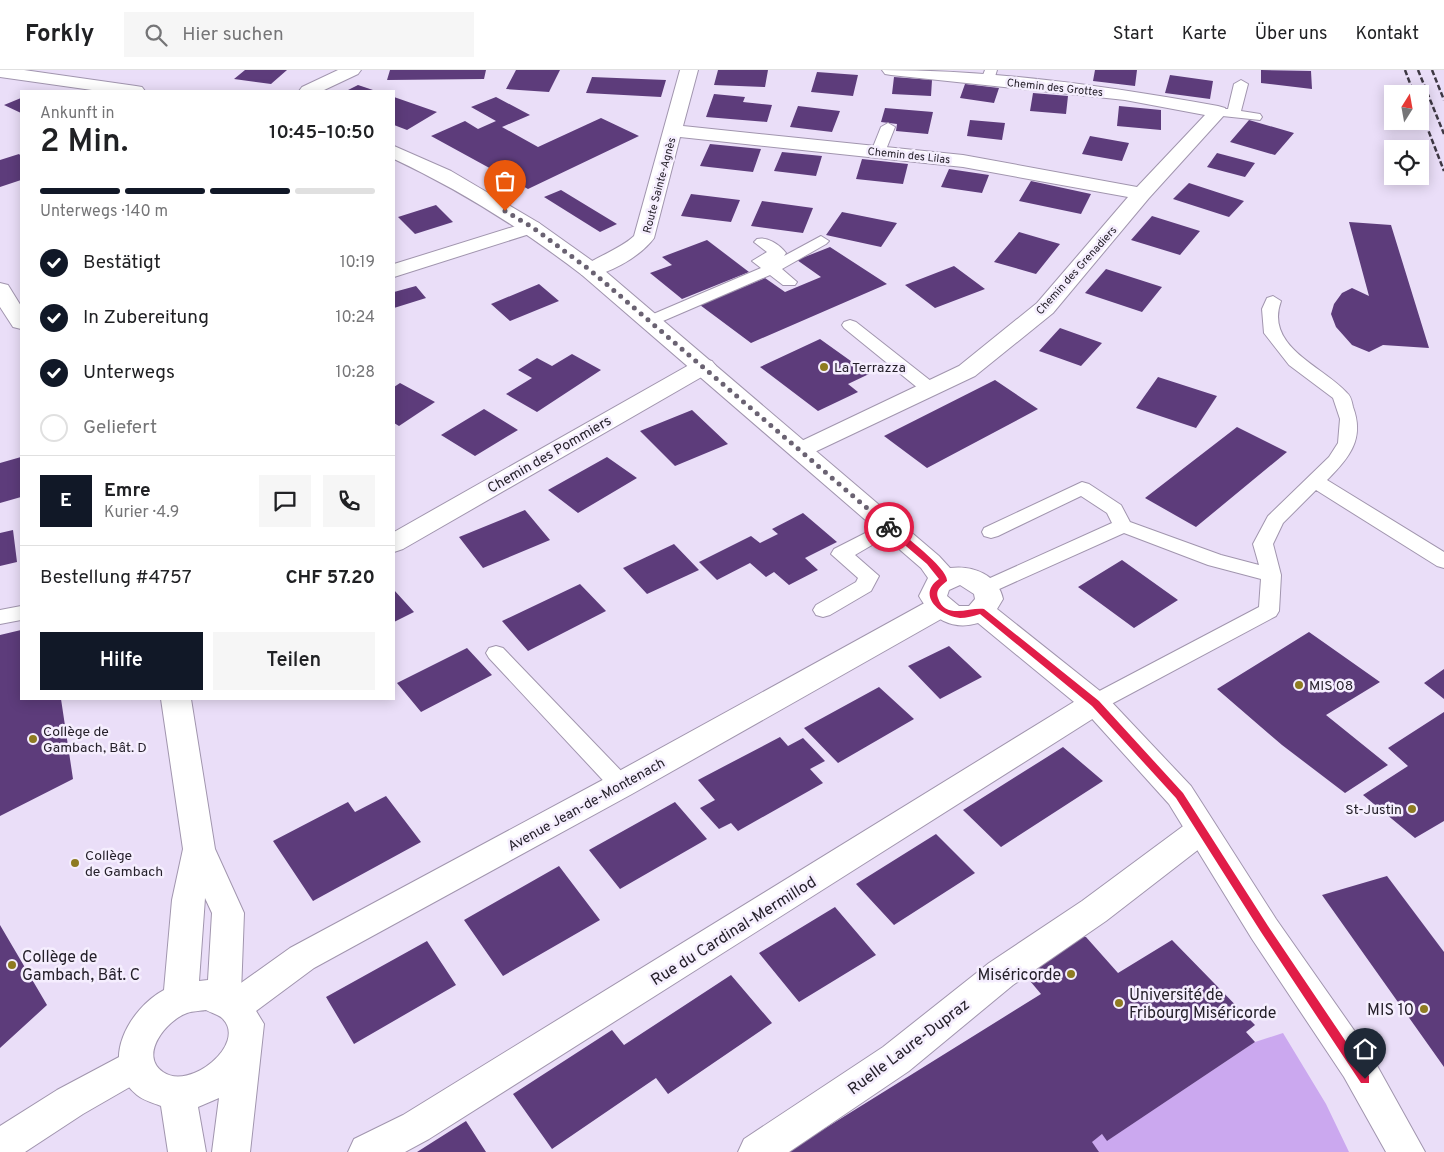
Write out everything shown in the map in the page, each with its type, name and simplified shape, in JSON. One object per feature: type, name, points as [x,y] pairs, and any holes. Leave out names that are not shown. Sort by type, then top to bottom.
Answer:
[{"type":"street","points":[[310,90],[352,70]]},
{"type":"street","name":"Route Sainte-Agnès","points":[[590,270],[613,261],[634,249],[644,238],[689,70]]},
{"type":"street","name":"Chemin des Grottes","points":[[891,70],[984,75],[1124,95],[1226,113]]},
{"type":"street","points":[[0,72],[129,90]]},
{"type":"street","name":"Chemin des Grenadiers","points":[[802,450],[968,371],[1045,308],[1142,194],[1226,113]]},
{"type":"street","name":"Chemin des Lilas","points":[[673,130],[963,161],[1142,194]]},
{"type":"street","points":[[395,152],[444,175],[532,227],[590,270],[802,450],[930,562],[950,613],[962,615],[984,600]]},
{"type":"street","points":[[395,271],[532,227]]},
{"type":"street","points":[[0,290],[20,320]]},
{"type":"street","name":"Chemin des Pommiers","points":[[395,542],[704,366]]},
{"type":"street","points":[[942,593],[965,577],[977,581],[984,600],[1096,703],[1180,795],[1264,929],[1357,1065],[1406,1152]]},
{"type":"street","name":"Avenue Jean-de-Montenach","points":[[230,1002],[302,958],[621,784],[942,593]]},
{"type":"street","points":[[176,700],[199,849],[228,913],[230,1002]]},
{"type":"street","name":"Rue du Cardinal-Mermillod","points":[[367,1152],[416,1127],[1096,703]]},
{"type":"street","name":"Ruelle Laure-Dupraz","points":[[757,1152],[896,1058],[1001,974],[1094,911],[1201,830]]},
{"type":"street","points":[[181,1000],[188,900],[199,849]]},
{"type":"street","points":[[231,1152],[242,1054],[246,1040],[247,1027],[243,1016],[230,1002],[208,995],[181,1000],[159,1012],[148,1024],[138,1044],[136,1064],[142,1075],[150,1085],[162,1091],[177,1093],[192,1092],[214,1082],[234,1066],[242,1054]]},
{"type":"street","points":[[0,1147],[70,1102],[136,1064]]},
{"type":"street","points":[[177,1093],[187,1152]]},
{"type":"lane","points":[[1241,84],[1226,113],[1255,116]]},
{"type":"lane","points":[[878,152],[888,127]]},
{"type":"lane","points":[[650,321],[772,269],[821,241]]},
{"type":"lane","points":[[762,242],[778,253],[760,261],[789,282]]},
{"type":"lane","points":[[1096,703],[1269,611],[1271,575],[1263,544],[1276,520],[1335,461],[1347,443],[1349,419],[1341,396],[1295,362],[1272,334],[1270,309],[1273,301]]},
{"type":"lane","points":[[850,325],[930,389]]},
{"type":"lane","points":[[1314,480],[1444,561]]},
{"type":"lane","points":[[990,532],[1082,488],[1114,509],[1123,526],[1215,560],[1271,575]]},
{"type":"lane","points":[[984,600],[1123,526]]},
{"type":"lane","points":[[823,610],[864,586],[869,576],[841,554],[889,527]]},
{"type":"lane","points":[[0,617],[20,613]]},
{"type":"lane","points":[[496,653],[621,784]]},
{"type":"shaded area","points":[[1283,1033],[1326,1104],[1349,1152],[1077,1152],[1102,1134],[1108,1140],[1255,1042]]},
{"type":"building","points":[[245,70],[287,70],[271,84],[234,79]]},
{"type":"building","points":[[390,70],[486,70],[484,79],[387,80]]},
{"type":"building","points":[[516,70],[560,70],[549,92],[506,89]]},
{"type":"building","points":[[718,70],[768,70],[765,87],[714,85]]},
{"type":"building","points":[[1095,70],[1137,70],[1135,86],[1093,81]]},
{"type":"building","points":[[1261,70],[1311,71],[1312,89],[1261,83]]},
{"type":"building","points":[[817,72],[858,75],[853,96],[811,92]]},
{"type":"building","points":[[1170,75],[1213,81],[1210,99],[1165,93]]},
{"type":"building","points":[[592,77],[666,80],[661,97],[586,93]]},
{"type":"building","points":[[894,77],[932,80],[931,96],[892,94]]},
{"type":"building","points":[[965,84],[999,88],[994,103],[960,98]]},
{"type":"building","points":[[358,85],[373,90],[348,90]]},
{"type":"building","points":[[1033,93],[1068,96],[1066,114],[1030,111]]},
{"type":"building","points":[[714,94],[745,97],[743,102],[772,105],[767,122],[706,117]]},
{"type":"building","points":[[395,97],[437,112],[407,130],[395,125]]},
{"type":"building","points":[[496,97],[530,115],[502,127],[538,147],[601,118],[639,136],[528,189],[431,136],[465,121],[478,129],[496,121],[471,107]]},
{"type":"building","points":[[20,98],[20,113],[4,105]]},
{"type":"building","points":[[798,106],[840,111],[832,132],[790,127]]},
{"type":"building","points":[[1119,106],[1161,110],[1161,130],[1117,126]]},
{"type":"building","points":[[885,108],[933,112],[928,134],[896,131],[897,124],[881,122]]},
{"type":"building","points":[[970,120],[1005,123],[1002,140],[967,136]]},
{"type":"building","points":[[1249,120],[1294,133],[1275,155],[1230,142]]},
{"type":"building","points":[[1090,136],[1129,143],[1122,161],[1082,154]]},
{"type":"building","points":[[710,144],[761,149],[753,172],[700,166]]},
{"type":"building","points":[[782,152],[822,156],[816,176],[774,171]]},
{"type":"building","points":[[1217,153],[1255,163],[1245,177],[1207,167]]},
{"type":"building","points":[[20,155],[20,180],[0,187],[0,160]]},
{"type":"building","points":[[862,159],[908,164],[903,184],[856,179]]},
{"type":"building","points":[[949,169],[989,175],[982,193],[941,187]]},
{"type":"building","points":[[1031,181],[1091,194],[1081,214],[1019,201]]},
{"type":"building","points":[[1189,183],[1244,201],[1229,217],[1173,199]]},
{"type":"building","points":[[561,190],[617,224],[600,232],[544,197]]},
{"type":"building","points":[[691,194],[740,200],[731,222],[681,216]]},
{"type":"building","points":[[762,201],[813,208],[803,233],[751,226]]},
{"type":"building","points":[[436,205],[453,222],[415,234],[398,217]]},
{"type":"building","points":[[842,212],[897,223],[881,247],[826,235]]},
{"type":"building","points":[[1152,216],[1200,231],[1180,255],[1131,240]]},
{"type":"building","points":[[1349,222],[1391,225],[1429,348],[1383,345],[1369,352],[1352,345],[1336,327],[1331,314],[1334,304],[1342,293],[1352,288],[1369,296]]},
{"type":"building","points":[[1019,232],[1060,244],[1036,274],[994,262]]},
{"type":"building","points":[[707,240],[749,272],[682,299],[650,273],[672,265],[662,257]]},
{"type":"building","points":[[830,247],[887,284],[751,343],[700,305],[765,278],[785,292],[821,277],[797,260]]},
{"type":"building","points":[[954,266],[985,289],[935,308],[905,285]]},
{"type":"building","points":[[1106,269],[1162,287],[1142,312],[1085,293]]},
{"type":"building","points":[[539,284],[559,301],[510,321],[491,304]]},
{"type":"building","points":[[416,286],[426,298],[395,308],[395,292]]},
{"type":"building","points":[[1060,328],[1102,343],[1081,366],[1039,351]]},
{"type":"building","points":[[820,339],[869,374],[848,384],[858,392],[818,411],[760,367]]},
{"type":"building","points":[[572,354],[601,370],[537,412],[506,394],[532,378],[518,370],[537,358],[552,366]]},
{"type":"building","points":[[1158,377],[1217,396],[1196,428],[1136,408]]},
{"type":"building","points":[[995,380],[1038,409],[927,468],[884,436]]},
{"type":"building","points":[[400,383],[435,402],[399,426],[395,424],[395,386]]},
{"type":"building","points":[[484,409],[518,430],[475,456],[441,435]]},
{"type":"building","points":[[692,410],[728,444],[675,466],[640,431]]},
{"type":"building","points":[[1237,427],[1287,452],[1196,527],[1145,498]]},
{"type":"building","points":[[20,457],[20,497],[0,503],[0,463]]},
{"type":"building","points":[[607,457],[637,478],[578,513],[548,490]]},
{"type":"building","points":[[525,510],[550,540],[483,568],[459,537]]},
{"type":"building","points":[[803,513],[837,542],[805,558],[818,570],[789,585],[774,572],[766,577],[750,563],[717,580],[699,562],[751,536],[760,543],[778,534],[772,529]]},
{"type":"building","points":[[13,530],[17,562],[0,566],[0,533]]},
{"type":"building","points":[[674,544],[699,570],[647,594],[623,568]]},
{"type":"building","points":[[1122,560],[1178,600],[1134,628],[1078,587]]},
{"type":"building","points":[[580,584],[606,611],[528,651],[502,621]]},
{"type":"building","points":[[395,591],[414,612],[395,622]]},
{"type":"building","name":"Collège de Gambach, Bât. D","points":[[20,630],[20,700],[61,700],[73,779],[0,816],[0,635]]},
{"type":"building","name":"MIS 08","points":[[1309,632],[1380,682],[1326,715],[1388,765],[1345,793],[1282,745],[1217,689]]},
{"type":"building","points":[[949,646],[982,677],[940,699],[908,666]]},
{"type":"building","points":[[467,648],[492,675],[421,712],[397,683]]},
{"type":"building","points":[[1444,669],[1444,699],[1424,683]]},
{"type":"building","points":[[879,687],[914,719],[838,763],[804,728]]},
{"type":"building","points":[[1444,712],[1444,821],[1415,838],[1363,795],[1408,766],[1388,748]]},
{"type":"building","points":[[780,737],[788,746],[803,738],[825,761],[810,769],[823,783],[738,831],[731,823],[719,829],[700,808],[715,800],[698,780]]},
{"type":"building","points":[[1063,747],[1103,781],[1001,847],[963,810]]},
{"type":"building","points":[[386,796],[421,842],[313,901],[273,841],[348,802],[355,812]]},
{"type":"building","points":[[675,802],[707,839],[620,889],[589,850]]},
{"type":"building","points":[[936,834],[975,873],[894,925],[856,884]]},
{"type":"building","points":[[559,866],[600,920],[503,976],[464,920]]},
{"type":"building","name":"MIS 10","points":[[1387,876],[1444,952],[1444,1067],[1322,895]]},
{"type":"building","points":[[835,907],[876,955],[799,1002],[759,953]]},
{"type":"building","name":"Collège de Gambach, Bât. C","points":[[0,925],[47,1005],[0,1048]]},
{"type":"building","name":"Université de Fribourg Miséricorde","points":[[1071,936],[1086,937],[1118,973],[1172,940],[1255,1025],[1246,1032],[1255,1042],[1107,1141],[1102,1134],[1092,1142],[1099,1152],[787,1152],[1041,994],[1025,975]]},
{"type":"building","points":[[427,941],[456,985],[354,1044],[326,997]]},
{"type":"building","points":[[731,975],[772,1023],[668,1094],[656,1078],[552,1149],[513,1094],[612,1030],[624,1045]]},
{"type":"building","points":[[466,1121],[486,1152],[417,1152],[428,1145]]},
{"type":"railway","points":[[1405,70],[1411,85]]},
{"type":"railway","points":[[1418,70],[1444,134]]},
{"type":"railway","points":[[1432,70],[1444,100]]},
{"type":"railway","points":[[1428,130],[1444,171]]},
{"type":"way so far","points":[[505,211],[532,227],[590,270],[802,450],[889,527]]},
{"type":"place","name":"La Terrazza","points":[[824,367]]},
{"type":"place","name":"MIS 08","points":[[1299,685]]},
{"type":"place","name":"Collège de Gambach, Bât. D","points":[[33,739]]},
{"type":"place","name":"St-Justin","points":[[1412,809]]},
{"type":"place","name":"Collège de Gambach","points":[[75,863]]},
{"type":"place","name":"Collège de Gambach, Bât. C","points":[[12,965]]},
{"type":"place","name":"Miséricorde","points":[[1071,974]]},
{"type":"place","name":"Université de Fribourg Miséricorde","points":[[1119,1003]]},
{"type":"place","name":"MIS 10","points":[[1424,1009]]},
{"type":"route","points":[[889,527],[930,562],[944,580],[934,588],[933,596],[936,604],[954,614],[970,615],[981,611],[1096,703],[1180,795],[1264,929],[1365,1079]]}]
